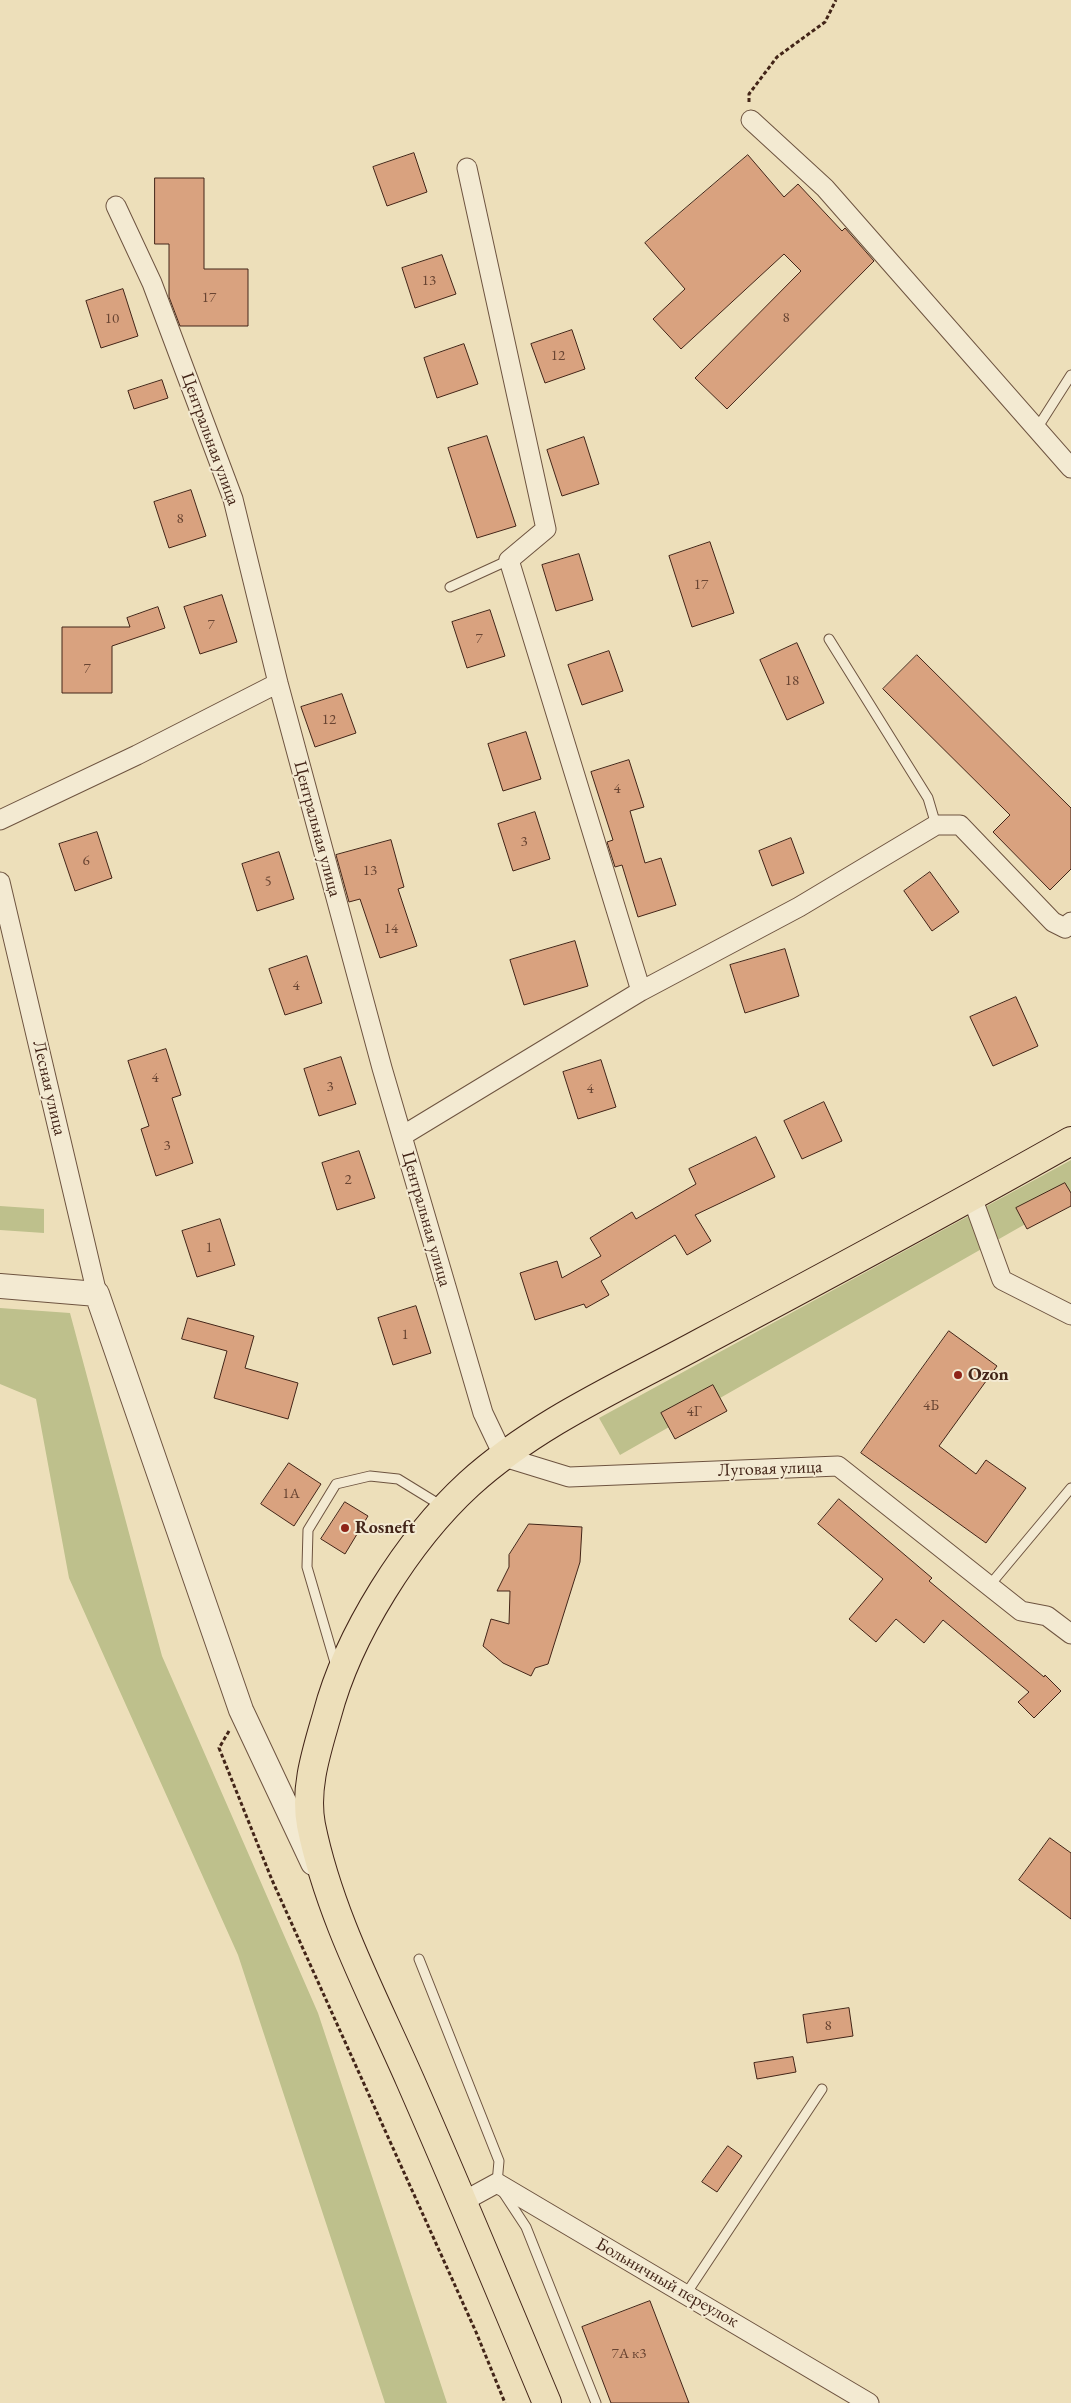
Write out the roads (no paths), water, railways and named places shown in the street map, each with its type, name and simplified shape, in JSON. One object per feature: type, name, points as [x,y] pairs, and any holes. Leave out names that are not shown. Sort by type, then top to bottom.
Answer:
[{"type":"main road","points":[[547,2403],[464,2201],[330,1901],[310,1820],[309,1793],[314,1761],[339,1675],[371,1611],[404,1560],[445,1508],[472,1481],[504,1457],[547,1426],[972,1197],[1071,1141]]},
{"type":"street","points":[[751,120],[825,188],[1071,468]]},
{"type":"street","points":[[467,168],[546,529],[509,560],[641,991]]},
{"type":"street","name":"Центральная улица","points":[[116,206],[152,283],[233,499],[278,683],[402,1136],[483,1414],[504,1457]]},
{"type":"street","points":[[0,820],[278,683]]},
{"type":"street","points":[[402,1136],[641,991],[799,907],[936,825],[960,825],[1053,922],[1065,928],[1071,922]]},
{"type":"street","name":"Лесная улица","points":[[0,882],[97,1294]]},
{"type":"street","points":[[972,1197],[1002,1280],[1071,1315]]},
{"type":"street","points":[[0,1286],[97,1294],[241,1710],[330,1901]]},
{"type":"street","name":"Луговая улица","points":[[504,1457],[569,1477],[838,1466],[1021,1611],[1047,1616],[1071,1634]]},
{"type":"street","points":[[464,2201],[497,2183]]},
{"type":"street","name":"Больничный переулок","points":[[497,2183],[869,2403]]},
{"type":"lane","points":[[1036,430],[1071,375]]},
{"type":"lane","points":[[450,587],[509,560]]},
{"type":"lane","points":[[829,639],[928,798],[936,825]]},
{"type":"lane","points":[[339,1675],[307,1567],[308,1530],[336,1484],[370,1476],[398,1479],[445,1508]]},
{"type":"lane","points":[[989,1586],[1071,1488]]},
{"type":"lane","points":[[419,1960],[499,2161],[497,2183],[526,2227],[596,2403]]},
{"type":"lane","points":[[686,2294],[822,2089]]},
{"type":"place","name":"Ozon","points":[[958,1375]]},
{"type":"place","name":"Rosneft","points":[[345,1528]]}]
